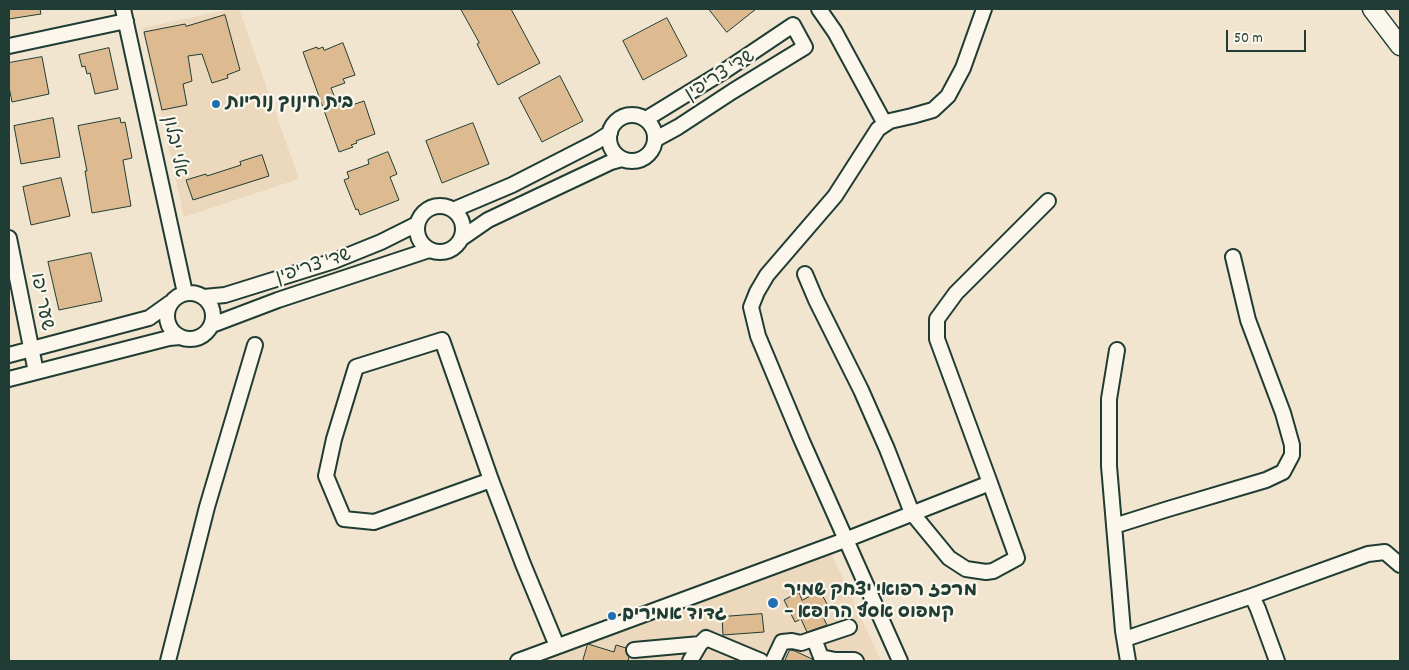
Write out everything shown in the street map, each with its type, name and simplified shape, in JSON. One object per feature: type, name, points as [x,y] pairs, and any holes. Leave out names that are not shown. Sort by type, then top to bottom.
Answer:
[{"type":"main road","points":[[1372,9],[1400,46]]},
{"type":"street","points":[[819,9],[835,32],[885,124]]},
{"type":"street","points":[[900,661],[845,540],[758,336],[752,307],[757,292],[767,275],[835,196],[878,129],[890,121],[934,110],[948,96],[963,68],[984,9]]},
{"type":"street","points":[[9,46],[125,15]]},
{"type":"street","name":"אלי יבלון","points":[[125,15],[185,293]]},
{"type":"street","name":"שד' צריפין","points":[[646,119],[726,70],[792,25],[805,47],[656,139]]},
{"type":"street","points":[[632,114],[646,119],[652,124],[655,131],[656,139],[651,153],[638,161],[630,162],[616,155],[611,148],[609,140],[613,125],[624,116],[632,114]]},
{"type":"street","points":[[453,210],[512,185],[596,142],[610,132]]},
{"type":"street","points":[[462,238],[462,223],[459,216],[453,210],[447,207],[432,207],[420,216],[416,232],[418,239],[429,250],[437,253],[445,252],[452,250],[462,238],[488,220],[611,162],[622,159]]},
{"type":"street","points":[[804,274],[861,390],[912,513],[949,558],[966,568],[986,572],[993,571],[1017,558],[937,339],[938,319],[956,293],[1048,201]]},
{"type":"street","name":"שד' צריפין","points":[[204,297],[225,295],[334,261],[382,242],[417,224]]},
{"type":"street","name":"שער יפו","points":[[9,238],[36,372]]},
{"type":"street","name":"שד' צריפין","points":[[212,324],[429,250]]},
{"type":"street","points":[[1114,526],[1266,480],[1283,472],[1292,455],[1292,445],[1283,413],[1248,320],[1232,257]]},
{"type":"street","points":[[9,355],[149,318],[175,298],[185,293],[197,294],[209,302],[214,317],[208,331],[195,339],[187,340],[173,333],[167,318],[170,303]]},
{"type":"street","points":[[9,379],[160,340],[180,337]]},
{"type":"street","points":[[491,480],[374,522],[344,519],[326,476],[334,439],[356,367],[442,340],[491,480],[557,646]]},
{"type":"street","points":[[168,661],[207,507],[255,345]]},
{"type":"street","points":[[1117,350],[1109,399],[1109,466],[1128,661]]},
{"type":"street","points":[[518,661],[845,540],[990,483]]},
{"type":"street","points":[[1125,639],[1368,554],[1384,552],[1400,565]]},
{"type":"street","points":[[1252,596],[1276,661]]},
{"type":"street","points":[[773,661],[782,642],[792,640],[802,643],[849,627]]},
{"type":"street","points":[[690,661],[706,638],[761,661]]},
{"type":"street","points":[[814,639],[821,657],[856,661]]},
{"type":"street","points":[[634,650],[700,644]]},
{"type":"shaded area","name":"בית חינוך נוריות","points":[[239,9],[299,179],[184,217],[142,28]]},
{"type":"shaded area","name":"מרכז רפואי יצחק שמיר – קמפוס אסף הרופא","points":[[829,548],[881,661],[543,661]]},
{"type":"building","points":[[9,9],[40,9],[41,14],[9,19]]},
{"type":"building","points":[[461,9],[511,9],[540,63],[498,85]]},
{"type":"building","points":[[709,9],[756,9],[727,32]]},
{"type":"building","points":[[225,15],[240,70],[227,75],[228,78],[212,83],[202,54],[188,56],[192,81],[183,84],[187,105],[162,110],[144,32],[185,24],[186,26]]},
{"type":"building","points":[[667,18],[687,56],[643,80],[623,41]]},
{"type":"building","points":[[343,43],[355,75],[343,79],[345,83],[331,88],[338,106],[351,101],[352,105],[364,101],[375,134],[356,141],[357,143],[351,145],[353,147],[339,152],[303,52],[317,47],[318,49],[323,47],[324,50]]},
{"type":"building","points":[[109,48],[118,89],[95,94],[90,73],[87,74],[85,66],[82,67],[79,55]]},
{"type":"building","points":[[42,57],[49,94],[12,102],[9,87],[9,63]]},
{"type":"building","points":[[560,76],[583,121],[542,142],[519,98]]},
{"type":"building","points":[[53,118],[60,157],[21,164],[14,126]]},
{"type":"building","points":[[120,118],[121,123],[125,122],[132,158],[123,160],[131,206],[92,213],[85,171],[87,171],[78,126]]},
{"type":"building","points":[[473,123],[489,164],[442,183],[426,141]]},
{"type":"building","points":[[388,152],[397,174],[390,177],[399,200],[360,215],[358,209],[356,210],[344,180],[349,178],[347,172],[369,164],[368,160]]},
{"type":"building","points":[[262,155],[269,176],[193,200],[186,180],[206,174],[207,176],[241,165],[240,162]]},
{"type":"building","points":[[61,178],[70,216],[31,225],[23,187]]},
{"type":"building","points":[[91,253],[102,301],[59,310],[48,262]]},
{"type":"building","points":[[820,591],[827,604],[819,609],[827,625],[807,632],[801,619],[795,622],[784,600],[799,592],[802,600]]},
{"type":"building","points":[[762,614],[764,632],[723,635],[722,617]]},
{"type":"building","points":[[588,644],[614,652],[616,645],[626,648],[629,657],[628,661],[583,661]]},
{"type":"building","points":[[790,650],[795,651],[814,661],[785,661]]},
{"type":"place","name":"בית חינוך נוריות","points":[[216,104]]},
{"type":"place","name":"מרכז רפואי יצחק שמיר – קמפוס אסף הרופא","points":[[773,603]]},
{"type":"place","name":"גדוד אמירים","points":[[612,616]]}]
